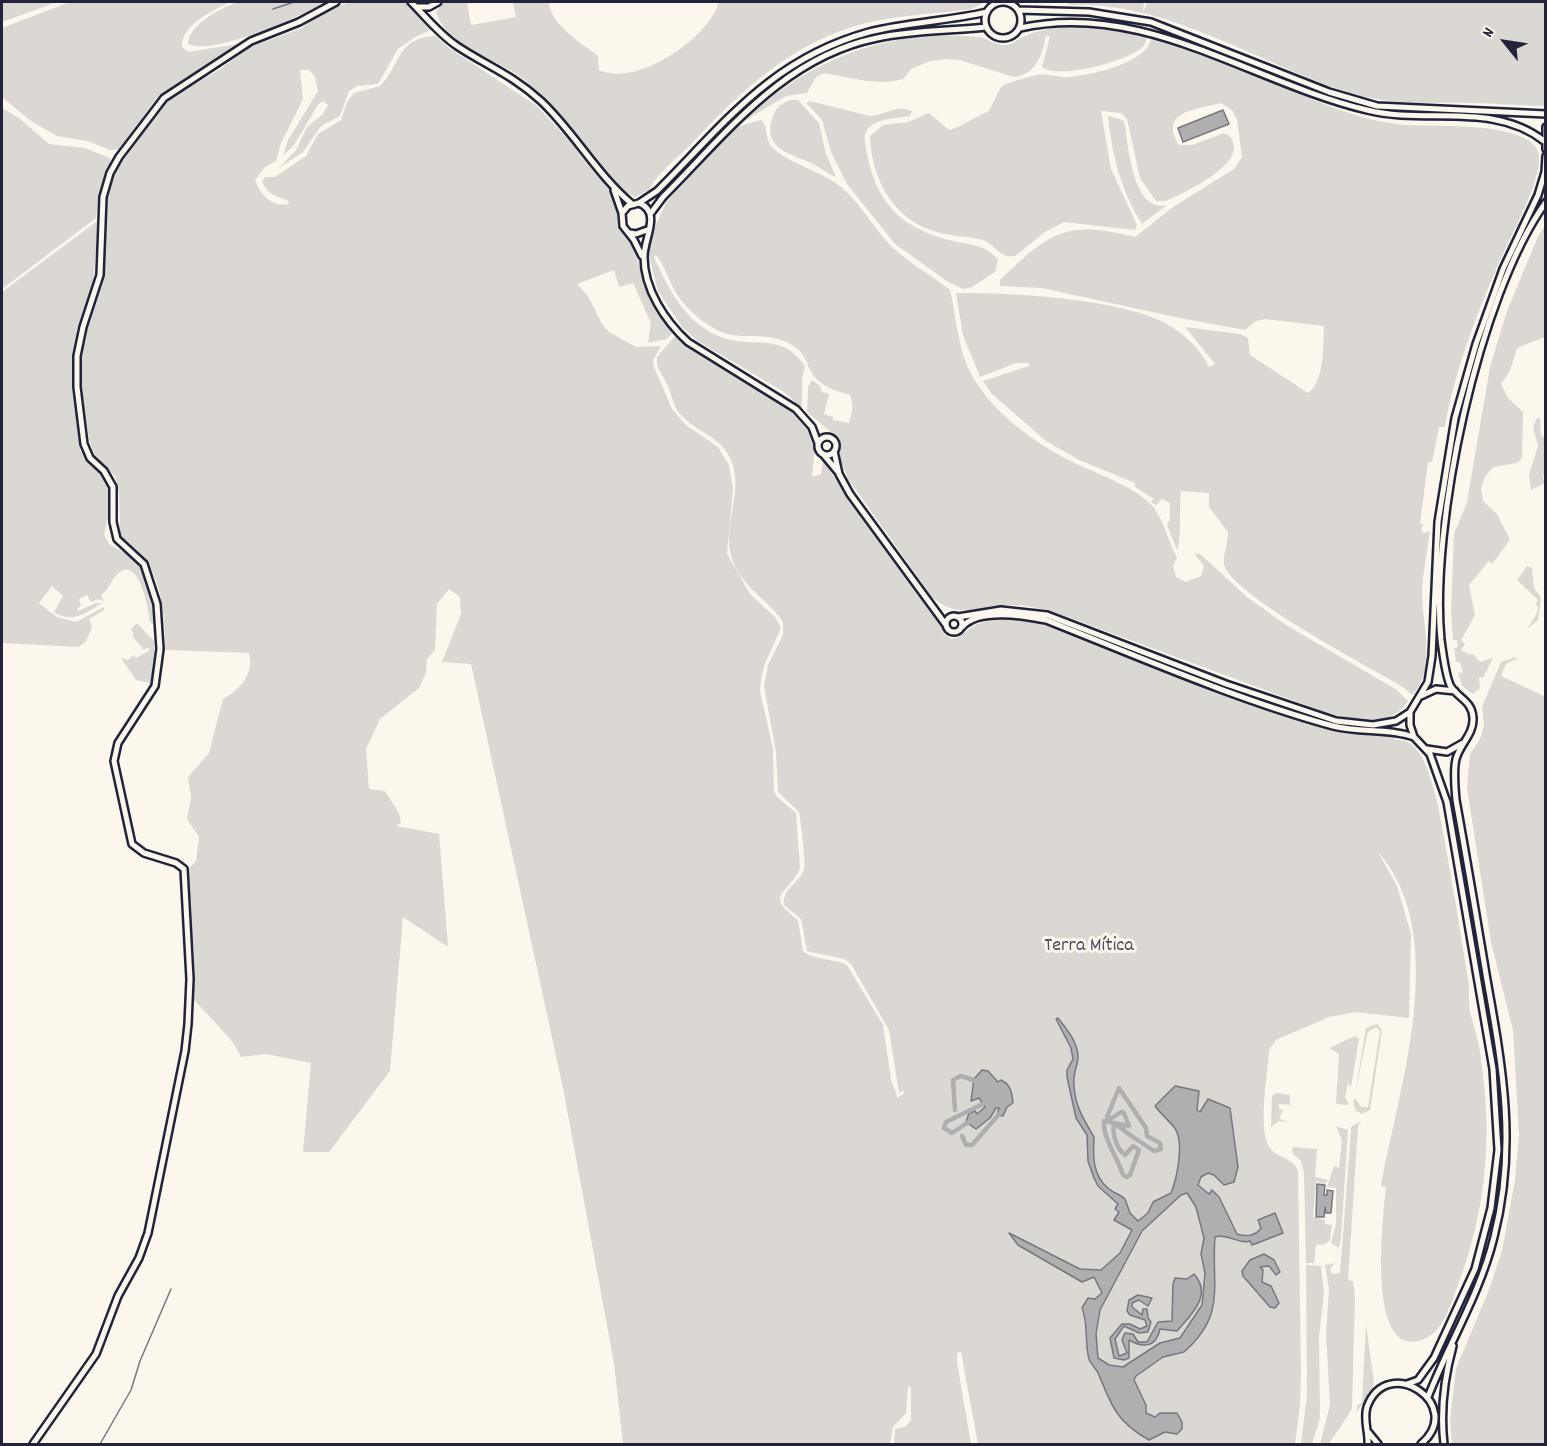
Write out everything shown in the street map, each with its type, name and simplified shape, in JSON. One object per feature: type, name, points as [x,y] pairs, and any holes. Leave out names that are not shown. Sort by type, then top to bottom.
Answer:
[{"type":"main road","points":[[33,1444],[90,1366],[118,1296],[144,1247],[185,1050],[190,1000],[184,869],[176,863],[144,853],[132,844],[114,761],[123,734],[144,706],[155,686],[160,649],[157,604],[148,574],[137,556],[117,538],[113,522],[113,487],[104,471],[90,459],[84,444],[77,387],[77,356],[82,327],[100,275],[103,197],[110,173],[119,157],[164,98],[251,41],[299,22],[336,2]]},
{"type":"main road","points":[[411,2],[458,46],[503,71],[525,87],[561,122],[611,184],[632,204]]},
{"type":"main road","points":[[418,7],[432,6],[438,2]]},
{"type":"main road","points":[[622,213],[632,204],[639,203],[657,191],[748,97],[777,75],[815,52],[871,32],[949,21],[987,12],[992,6],[1004,2],[1013,4],[1018,10],[1022,20],[1020,28]]},
{"type":"main road","points":[[432,6],[432,23]]},
{"type":"main road","points":[[1018,10],[1089,12],[1151,22],[1335,94],[1377,106],[1545,114]]},
{"type":"main road","points":[[987,12],[987,27],[993,35],[1004,38],[1014,34],[1020,28],[1045,21],[1076,18],[1138,25],[1195,44],[1353,107],[1394,115],[1488,118],[1514,125],[1544,141]]},
{"type":"main road","points":[[644,261],[647,230],[652,222],[651,213],[663,197],[754,102],[780,82],[818,60],[874,38],[908,32],[987,27]]},
{"type":"main road","points":[[1545,128],[1545,149]]},
{"type":"main road","points":[[946,625],[955,616],[1001,610],[1047,615],[1226,684],[1336,721],[1373,725],[1396,721],[1410,712],[1428,682],[1432,656],[1438,522],[1455,418],[1495,291],[1538,195],[1545,172],[1545,156]]},
{"type":"main road","points":[[611,184],[622,213],[623,226],[630,233],[644,261],[657,304],[677,332],[733,371],[796,408],[812,427],[836,443],[834,451],[839,474]]},
{"type":"main road","points":[[1425,1443],[1435,1419],[1428,1397],[1438,1368],[1460,1328],[1481,1280],[1494,1236],[1508,1148],[1502,1068],[1456,800],[1455,767],[1473,724],[1473,714],[1464,698],[1450,686],[1444,658],[1440,614],[1445,523],[1461,430],[1480,355],[1502,291],[1536,215],[1545,202]]},
{"type":"main road","points":[[639,203],[651,213]]},
{"type":"main road","points":[[630,233],[636,234],[647,230]]},
{"type":"main road","points":[[812,427],[823,454],[913,583],[950,631],[955,633],[973,620],[1005,615],[1046,620],[1286,711],[1335,726],[1396,732],[1414,737]]},
{"type":"main road","points":[[818,443],[822,438],[829,437]]},
{"type":"main road","points":[[823,454],[829,455],[834,451]]},
{"type":"main road","points":[[933,606],[955,616],[963,622],[962,627]]},
{"type":"main road","points":[[1418,699],[1436,689],[1456,692]]},
{"type":"main road","points":[[1368,1444],[1366,1409],[1377,1392],[1394,1384],[1407,1384],[1418,1380],[1434,1358],[1471,1278],[1491,1208],[1498,1150],[1493,1069],[1454,834],[1437,768],[1430,754],[1414,737],[1410,725],[1410,712]]},
{"type":"main road","points":[[1420,744],[1438,752],[1456,748],[1464,742]]},
{"type":"main road","points":[[1444,1444],[1442,1402],[1446,1372],[1460,1328]]},
{"type":"main road","points":[[1407,1384],[1428,1397]]},
{"type":"main road","points":[[1367,1428],[1378,1444]]},
{"type":"green space","points":[[2,2],[57,2],[2,22]]},
{"type":"green space","points":[[70,2],[230,2],[192,25],[183,39],[182,47],[188,52],[238,44],[156,99],[119,149],[110,150],[88,141],[57,136],[31,121],[2,97],[2,28]]},
{"type":"green space","points":[[237,2],[326,2],[298,16],[236,40],[217,45],[188,44],[193,30],[206,18]]},
{"type":"green space","name":"Terra Mítica","points":[[351,2],[406,2],[431,30],[415,37],[398,49],[378,84],[357,86],[349,91],[340,116],[321,126],[303,152],[279,168],[296,150],[307,127],[323,114],[328,105],[323,101],[318,105],[294,145],[283,156],[288,140],[318,91],[315,77],[309,70],[300,70],[303,99],[281,143],[276,161],[265,167],[255,180],[263,195],[276,203],[288,204],[289,201],[267,190],[262,182],[265,177],[275,177],[306,156],[318,134],[341,120],[347,102],[354,93],[380,86],[406,47],[413,41],[436,36],[449,48],[537,106],[580,152],[610,191],[617,206],[617,226],[631,241],[650,297],[673,332],[667,339],[648,343],[651,323],[633,283],[619,287],[614,270],[577,284],[588,296],[602,324],[609,332],[636,347],[661,346],[653,360],[654,367],[672,409],[686,425],[718,447],[729,465],[733,488],[729,530],[735,495],[731,460],[721,445],[687,421],[678,411],[658,368],[657,357],[677,336],[692,349],[769,394],[801,420],[811,435],[814,446],[812,477],[821,474],[823,461],[938,620],[944,634],[952,639],[987,621],[1013,620],[1038,623],[1324,727],[1394,737],[1395,740],[1405,741],[1413,746],[1420,754],[1438,805],[1468,980],[1470,1011],[1478,1042],[1483,1077],[1486,1138],[1481,1198],[1467,1257],[1445,1317],[1431,1335],[1424,1339],[1405,1341],[1393,1330],[1385,1309],[1381,1254],[1386,1187],[1381,1186],[1407,1060],[1414,1014],[1416,969],[1412,926],[1400,887],[1378,852],[1397,886],[1411,934],[1409,1018],[1356,1012],[1329,1017],[1276,1040],[1269,1050],[1264,1101],[1266,1140],[1273,1152],[1293,1163],[1298,1171],[1301,1373],[1295,1444],[978,1444],[961,1352],[957,1353],[957,1362],[971,1444],[894,1444],[895,1429],[905,1427],[911,1420],[911,1387],[908,1387],[906,1413],[893,1427],[890,1444],[623,1444],[614,1363],[563,1088],[471,664],[442,662],[461,614],[460,597],[449,589],[437,604],[435,650],[427,659],[426,673],[419,688],[380,719],[366,749],[369,789],[385,791],[399,813],[401,823],[396,826],[439,834],[448,947],[403,917],[390,1071],[329,1152],[303,1152],[311,1063],[266,1054],[241,1057],[226,1034],[192,997],[194,949],[181,876],[196,861],[199,837],[187,819],[191,798],[188,777],[209,753],[223,699],[240,686],[247,675],[249,653],[165,650],[159,590],[144,558],[120,535],[119,492],[115,476],[95,456],[89,439],[81,390],[81,349],[103,283],[108,197],[114,174],[160,108],[178,93],[219,70],[248,48],[302,28],[324,11]],"holes":[[[729,532],[731,555],[740,575],[783,622],[783,635],[768,665],[764,686],[776,752],[778,792],[799,812],[804,865],[802,874],[788,890],[784,905],[801,919],[807,951],[844,959],[851,964],[889,1030],[899,1093],[903,1090],[904,1093],[898,1098],[891,1080],[883,1025],[847,965],[803,951],[798,920],[787,911],[780,899],[800,868],[796,813],[776,796],[774,790],[773,749],[760,691],[765,663],[781,628],[775,617],[750,594],[727,554]]]},
{"type":"green space","points":[[442,2],[467,2],[471,25],[516,17],[513,2],[549,2],[550,10],[560,25],[598,56],[599,70],[614,74],[632,72],[651,66],[669,56],[701,30],[719,2],[985,2],[971,9],[862,24],[813,43],[770,71],[730,104],[662,172],[650,189],[635,197],[624,191],[537,90],[522,78],[451,35],[442,25],[436,13]]},
{"type":"green space","points":[[1071,2],[1144,2],[1143,11],[1148,2],[1545,2],[1545,106],[1412,103],[1366,97],[1316,81],[1177,23],[1104,6],[1067,5]]},
{"type":"green space","points":[[1085,25],[1147,36],[1147,38],[1144,45],[1126,57],[1094,67],[1063,71],[1042,67],[1050,36],[1046,36],[1043,50],[1033,68],[1014,77],[960,60],[946,59],[930,61],[911,69],[903,79],[889,82],[866,81],[824,73],[816,77],[807,93],[786,96],[741,123],[792,82],[849,53],[879,44],[911,38],[943,36],[980,37],[1006,45],[1041,31]]},
{"type":"green space","points":[[1151,39],[1245,71],[1354,115],[1405,125],[1457,126],[1502,131],[1521,136],[1534,144],[1539,156],[1535,181],[1474,325],[1454,386],[1445,427],[1439,427],[1432,462],[1428,462],[1420,524],[1424,525],[1421,528],[1423,533],[1430,531],[1422,588],[1426,661],[1424,674],[1412,695],[1403,687],[1275,611],[1232,577],[1224,564],[1228,532],[1209,507],[1209,493],[1181,491],[1177,550],[1167,525],[1170,519],[1170,503],[1162,499],[1156,505],[1151,502],[1154,499],[1135,487],[1135,483],[1079,460],[1046,441],[991,393],[983,381],[1029,366],[1029,363],[1016,363],[980,377],[963,335],[956,293],[1036,296],[1099,304],[1153,317],[1172,327],[1194,345],[1209,367],[1215,364],[1185,327],[1240,334],[1248,338],[1250,355],[1308,393],[1318,380],[1320,372],[1324,326],[1265,319],[1256,321],[1245,330],[1042,288],[1000,286],[1000,280],[1032,251],[1060,234],[1074,230],[1091,230],[1135,237],[1173,207],[1234,169],[1242,157],[1237,120],[1232,110],[1221,103],[1191,110],[1176,119],[1173,125],[1174,134],[1179,145],[1192,145],[1224,133],[1231,138],[1234,147],[1232,155],[1218,172],[1166,201],[1156,201],[1140,178],[1127,119],[1121,113],[1101,111],[1111,169],[1137,225],[1135,230],[1064,222],[1045,232],[1015,256],[1001,253],[983,240],[942,233],[915,222],[893,203],[879,179],[871,151],[870,136],[883,125],[908,122],[929,113],[949,130],[989,111],[1001,87],[1005,84],[1037,75],[1070,77],[1091,74],[1117,66],[1140,55]]},
{"type":"green space","points":[[798,100],[819,123],[826,154],[836,177],[776,145],[770,130],[772,119],[781,104]]},
{"type":"green space","points":[[810,101],[870,116],[896,109],[912,111],[910,116],[880,121],[868,128],[865,142],[875,181],[893,210],[905,221],[937,237],[980,247],[990,252],[998,260],[995,272],[972,287],[963,289],[947,281],[895,244],[847,184],[831,152],[822,120],[806,103]]},
{"type":"green space","points":[[2,108],[19,118],[49,144],[85,148],[110,158],[111,164],[100,189],[96,218],[2,289]]},
{"type":"green space","points":[[1108,116],[1123,120],[1131,163],[1140,190],[1147,200],[1156,205],[1167,205],[1142,224],[1128,198],[1119,172]]},
{"type":"green space","points":[[761,120],[765,126],[768,141],[773,148],[841,187],[895,250],[950,290],[964,358],[972,376],[997,409],[1048,448],[1131,489],[1148,501],[1161,520],[1177,558],[1173,566],[1176,577],[1186,582],[1201,576],[1204,566],[1194,553],[1200,554],[1247,597],[1286,625],[1397,690],[1408,701],[1401,710],[1392,716],[1372,720],[1327,713],[1049,610],[1011,605],[960,610],[941,604],[932,597],[848,479],[839,457],[840,440],[807,412],[808,387],[812,380],[820,386],[822,392],[829,394],[824,414],[833,417],[833,420],[849,423],[852,409],[850,395],[830,388],[817,380],[803,355],[790,344],[776,338],[732,335],[707,324],[680,298],[656,255],[654,257],[672,293],[688,314],[708,331],[733,341],[776,344],[795,355],[805,366],[802,378],[802,408],[784,392],[696,340],[682,327],[658,291],[649,256],[651,235],[667,201],[736,127]]},
{"type":"green space","points":[[96,222],[98,223],[93,287],[77,328],[74,350],[73,385],[79,419],[80,450],[108,483],[109,512],[104,535],[109,544],[132,557],[142,570],[151,599],[155,625],[150,622],[138,579],[128,570],[121,571],[101,595],[104,601],[98,599],[91,602],[87,595],[79,599],[81,605],[78,611],[96,603],[102,603],[79,616],[67,617],[54,612],[63,596],[52,586],[39,603],[57,617],[76,622],[104,607],[104,610],[89,619],[92,627],[86,641],[79,647],[2,643],[2,292]]},
{"type":"green space","points":[[1545,226],[1545,337],[1517,348],[1510,371],[1501,384],[1508,398],[1523,412],[1522,458],[1517,463],[1493,467],[1485,477],[1481,488],[1483,501],[1497,514],[1510,540],[1492,564],[1489,561],[1469,585],[1475,615],[1461,640],[1465,644],[1461,650],[1470,655],[1472,653],[1480,662],[1493,658],[1483,678],[1479,677],[1480,688],[1473,694],[1462,686],[1458,672],[1463,673],[1460,662],[1456,662],[1454,648],[1458,647],[1457,640],[1453,640],[1451,611],[1454,534],[1467,502],[1490,367],[1506,314],[1538,236]]},
{"type":"green space","points":[[1537,418],[1540,418],[1541,435],[1545,438],[1543,478],[1545,483],[1531,490],[1529,475],[1538,446],[1533,427]]},
{"type":"green space","points":[[1527,566],[1532,568],[1534,588],[1541,597],[1538,620],[1527,629],[1537,613],[1538,600],[1517,580]]},
{"type":"green space","points":[[137,623],[154,641],[154,666],[150,683],[136,680],[121,658],[128,660],[134,655],[136,658],[150,650],[147,647],[144,650],[132,636],[134,634],[131,629]]},
{"type":"green space","points":[[1515,657],[1520,661],[1516,659],[1506,664],[1501,676],[1546,697],[1545,1444],[1452,1444],[1450,1420],[1456,1368],[1487,1295],[1502,1251],[1515,1180],[1519,1135],[1513,1030],[1491,942],[1467,788],[1470,754],[1480,739],[1484,725],[1482,707],[1501,662]]},
{"type":"green space","points":[[1377,1024],[1382,1030],[1370,1110],[1362,1114],[1356,1111],[1353,1102],[1355,1098],[1361,1107],[1368,1107],[1380,1031],[1376,1027],[1367,1035],[1355,1094],[1366,1028]]},
{"type":"green space","points":[[1355,1036],[1359,1039],[1351,1087],[1348,1083],[1345,1097],[1349,1105],[1336,1104],[1339,1054],[1329,1048]]},
{"type":"green space","points":[[1276,1093],[1290,1095],[1290,1105],[1279,1104],[1279,1109],[1283,1110],[1279,1119],[1289,1122],[1279,1121],[1271,1127],[1272,1096]]},
{"type":"green space","points":[[1361,1121],[1358,1126],[1348,1280],[1353,1281],[1355,1297],[1352,1408],[1329,1444],[1320,1444],[1330,1405],[1326,1334],[1329,1289],[1325,1265],[1335,1263],[1330,1269],[1332,1274],[1340,1273],[1351,1127]]},
{"type":"green space","points":[[1336,1126],[1348,1130],[1339,1248],[1331,1243],[1336,1224],[1336,1188],[1327,1187],[1334,1166],[1339,1168],[1342,1140]]},
{"type":"green space","points":[[1292,1147],[1317,1149],[1315,1177],[1328,1180],[1325,1184],[1316,1181],[1313,1217],[1325,1220],[1325,1224],[1332,1225],[1330,1240],[1325,1244],[1316,1245],[1314,1263],[1306,1263],[1304,1173],[1301,1161],[1293,1154]]},
{"type":"green space","points":[[1306,1265],[1321,1266],[1324,1294],[1319,1336],[1320,1418],[1312,1444],[1301,1444],[1307,1395]]},
{"type":"green space","points":[[1366,1324],[1374,1383],[1371,1392],[1356,1413],[1357,1406],[1362,1402]]},
{"type":"shaded area","points":[[1223,110],[1229,124],[1183,142],[1178,128]]},
{"type":"shaded area","points":[[1058,1018],[1070,1034],[1078,1051],[1074,1079],[1076,1100],[1094,1137],[1096,1171],[1108,1188],[1125,1199],[1130,1213],[1138,1221],[1148,1213],[1153,1202],[1171,1193],[1176,1178],[1179,1160],[1177,1133],[1155,1106],[1175,1086],[1199,1091],[1197,1110],[1200,1112],[1208,1099],[1230,1108],[1238,1167],[1234,1182],[1224,1185],[1214,1175],[1208,1173],[1201,1177],[1198,1185],[1209,1194],[1212,1190],[1219,1197],[1237,1234],[1247,1236],[1256,1233],[1261,1228],[1258,1220],[1275,1213],[1283,1233],[1252,1245],[1250,1241],[1242,1242],[1224,1236],[1215,1237],[1214,1299],[1212,1312],[1206,1325],[1198,1338],[1184,1352],[1163,1357],[1136,1376],[1134,1380],[1146,1405],[1146,1413],[1155,1417],[1160,1413],[1177,1413],[1182,1422],[1182,1429],[1177,1434],[1165,1432],[1149,1440],[1130,1427],[1112,1405],[1088,1353],[1082,1308],[1088,1298],[1095,1299],[1102,1293],[1094,1277],[1082,1282],[1018,1245],[1009,1233],[1080,1269],[1101,1270],[1120,1253],[1132,1230],[1114,1220],[1119,1212],[1115,1209],[1118,1204],[1098,1186],[1094,1178],[1088,1161],[1087,1135],[1076,1118],[1067,1077],[1067,1070],[1073,1059],[1071,1048],[1056,1019]],"holes":[[[1187,1193],[1196,1207],[1204,1238],[1201,1254],[1205,1273],[1202,1305],[1180,1338],[1160,1343],[1123,1367],[1109,1365],[1098,1358],[1096,1334],[1100,1310],[1142,1231],[1181,1195]]]},
{"type":"shaded area","points":[[982,1070],[988,1071],[998,1082],[1001,1080],[1007,1084],[1013,1103],[1007,1107],[1003,1116],[997,1115],[999,1108],[996,1108],[990,1118],[976,1129],[966,1122],[969,1113],[975,1111],[977,1114],[985,1107],[979,1098],[971,1101],[974,1079]]},
{"type":"shaded area","points":[[1317,1184],[1325,1185],[1324,1195],[1327,1195],[1327,1190],[1333,1191],[1331,1213],[1326,1213],[1325,1207],[1324,1217],[1316,1217]]},
{"type":"shaded area","points":[[1264,1254],[1274,1260],[1280,1272],[1276,1275],[1269,1266],[1260,1267],[1263,1270],[1262,1282],[1271,1286],[1279,1303],[1275,1308],[1270,1307],[1243,1276],[1242,1271],[1250,1260]]},
{"type":"shaded area","points":[[1194,1274],[1199,1282],[1201,1297],[1194,1311],[1177,1331],[1160,1329],[1155,1340],[1148,1345],[1129,1340],[1129,1358],[1124,1360],[1114,1358],[1110,1338],[1122,1324],[1130,1324],[1140,1329],[1147,1326],[1145,1320],[1130,1315],[1127,1311],[1129,1300],[1138,1295],[1152,1298],[1148,1306],[1139,1300],[1132,1303],[1132,1307],[1142,1315],[1143,1309],[1147,1309],[1151,1322],[1148,1332],[1139,1333],[1124,1326],[1115,1339],[1119,1356],[1127,1353],[1122,1340],[1125,1333],[1133,1334],[1138,1342],[1147,1342],[1158,1322],[1172,1321],[1175,1278],[1187,1279]]},
{"type":"waterway","points":[[273,9],[294,2]]},
{"type":"waterway","points":[[955,1110],[953,1080],[961,1076],[979,1082]]},
{"type":"waterway","points":[[1133,1137],[1115,1124],[1112,1122],[1104,1121],[1108,1141],[1123,1175],[1127,1177],[1130,1175],[1139,1150],[1133,1146],[1125,1155],[1117,1145],[1114,1136],[1114,1127],[1114,1123],[1129,1126],[1124,1113],[1121,1112],[1112,1118],[1107,1117],[1119,1088],[1146,1128],[1147,1136],[1160,1143],[1161,1149],[1154,1151],[1133,1137]]},
{"type":"waterway","points":[[970,1121],[952,1133],[944,1128],[946,1122],[987,1102]]},
{"type":"waterway","points":[[962,1136],[966,1145],[972,1145],[1001,1112]]},
{"type":"waterway","points":[[100,1444],[131,1390],[140,1361],[171,1289]]}]
